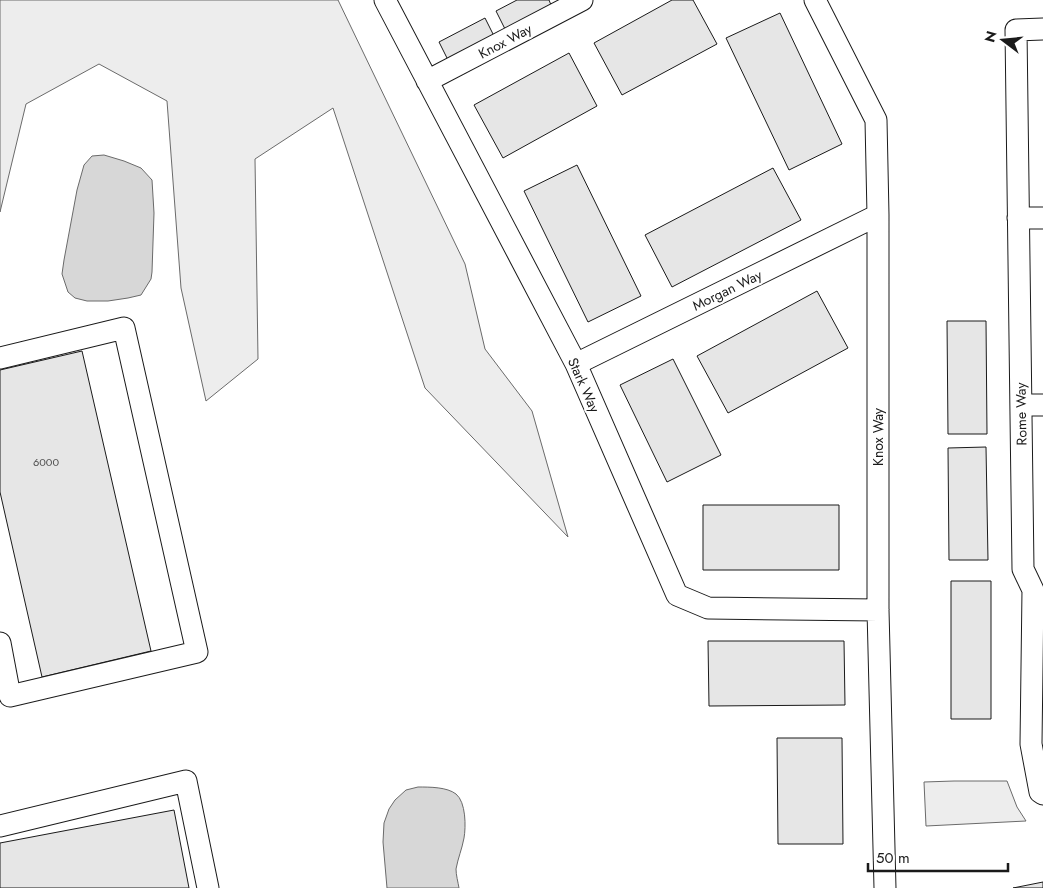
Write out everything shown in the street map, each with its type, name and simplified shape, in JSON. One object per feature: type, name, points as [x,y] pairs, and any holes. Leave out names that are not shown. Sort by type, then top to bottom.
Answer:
[{"type":"street","name":"Stark Way","points":[[385,0],[576,364],[677,595],[708,608],[878,610]]},
{"type":"street","name":"Knox Way","points":[[427,81],[582,0]]},
{"type":"street","name":"Knox Way","points":[[815,0],[876,120],[878,215],[878,610],[885,888]]},
{"type":"street","name":"Rome Way","points":[[1043,29],[1016,30],[1023,569],[1038,590],[1031,744],[1040,792],[1043,794]]},
{"type":"street","name":"Morgan Way","points":[[576,364],[878,215]]},
{"type":"street","points":[[1018,218],[1043,218]]},
{"type":"street","points":[[0,358],[124,328],[197,652],[5,698],[0,643]]},
{"type":"street","points":[[1021,405],[1043,405]]},
{"type":"street","points":[[0,826],[186,781],[208,888]]},
{"type":"shaded area","points":[[0,0],[338,0],[465,264],[485,349],[532,411],[568,537],[425,388],[333,108],[255,159],[258,359],[206,401],[181,288],[167,101],[99,64],[26,104],[0,212]]},
{"type":"shaded area","points":[[104,155],[141,168],[152,180],[154,213],[152,272],[151,279],[141,295],[108,301],[87,301],[75,298],[68,292],[62,274],[77,190],[84,165],[92,156]]},
{"type":"shaded area","points":[[1007,781],[1017,807],[1026,821],[926,826],[924,782]]},
{"type":"shaded area","points":[[418,787],[448,790],[456,794],[462,803],[465,828],[456,869],[459,888],[387,888],[383,842],[384,823],[389,809],[395,800],[406,790]]},
{"type":"building","points":[[517,0],[549,0],[551,5],[505,29],[496,11]]},
{"type":"building","points":[[672,0],[693,0],[717,44],[622,95],[594,43]]},
{"type":"building","points":[[780,13],[842,144],[789,170],[726,38]]},
{"type":"building","points":[[485,18],[494,36],[448,60],[439,42]]},
{"type":"building","points":[[569,53],[597,106],[503,158],[474,105]]},
{"type":"building","points":[[577,165],[641,296],[588,322],[524,191]]},
{"type":"building","points":[[773,168],[801,220],[672,287],[645,235]]},
{"type":"building","points":[[817,291],[848,348],[728,413],[697,356]]},
{"type":"building","points":[[947,321],[986,321],[987,434],[948,434]]},
{"type":"building","points":[[82,351],[151,651],[42,677],[0,492],[0,370]]},
{"type":"building","points":[[673,359],[721,455],[667,482],[620,385]]},
{"type":"building","points":[[986,447],[988,560],[949,560],[948,448]]},
{"type":"building","points":[[703,505],[839,505],[839,570],[703,570]]},
{"type":"building","points":[[951,581],[991,581],[991,719],[951,719]]},
{"type":"building","points":[[708,641],[844,641],[845,705],[709,706]]},
{"type":"building","points":[[777,738],[842,738],[843,844],[778,844]]},
{"type":"building","points":[[174,810],[189,888],[0,888],[0,843]]},
{"type":"building","points":[[1043,882],[1043,888],[1013,888]]}]
